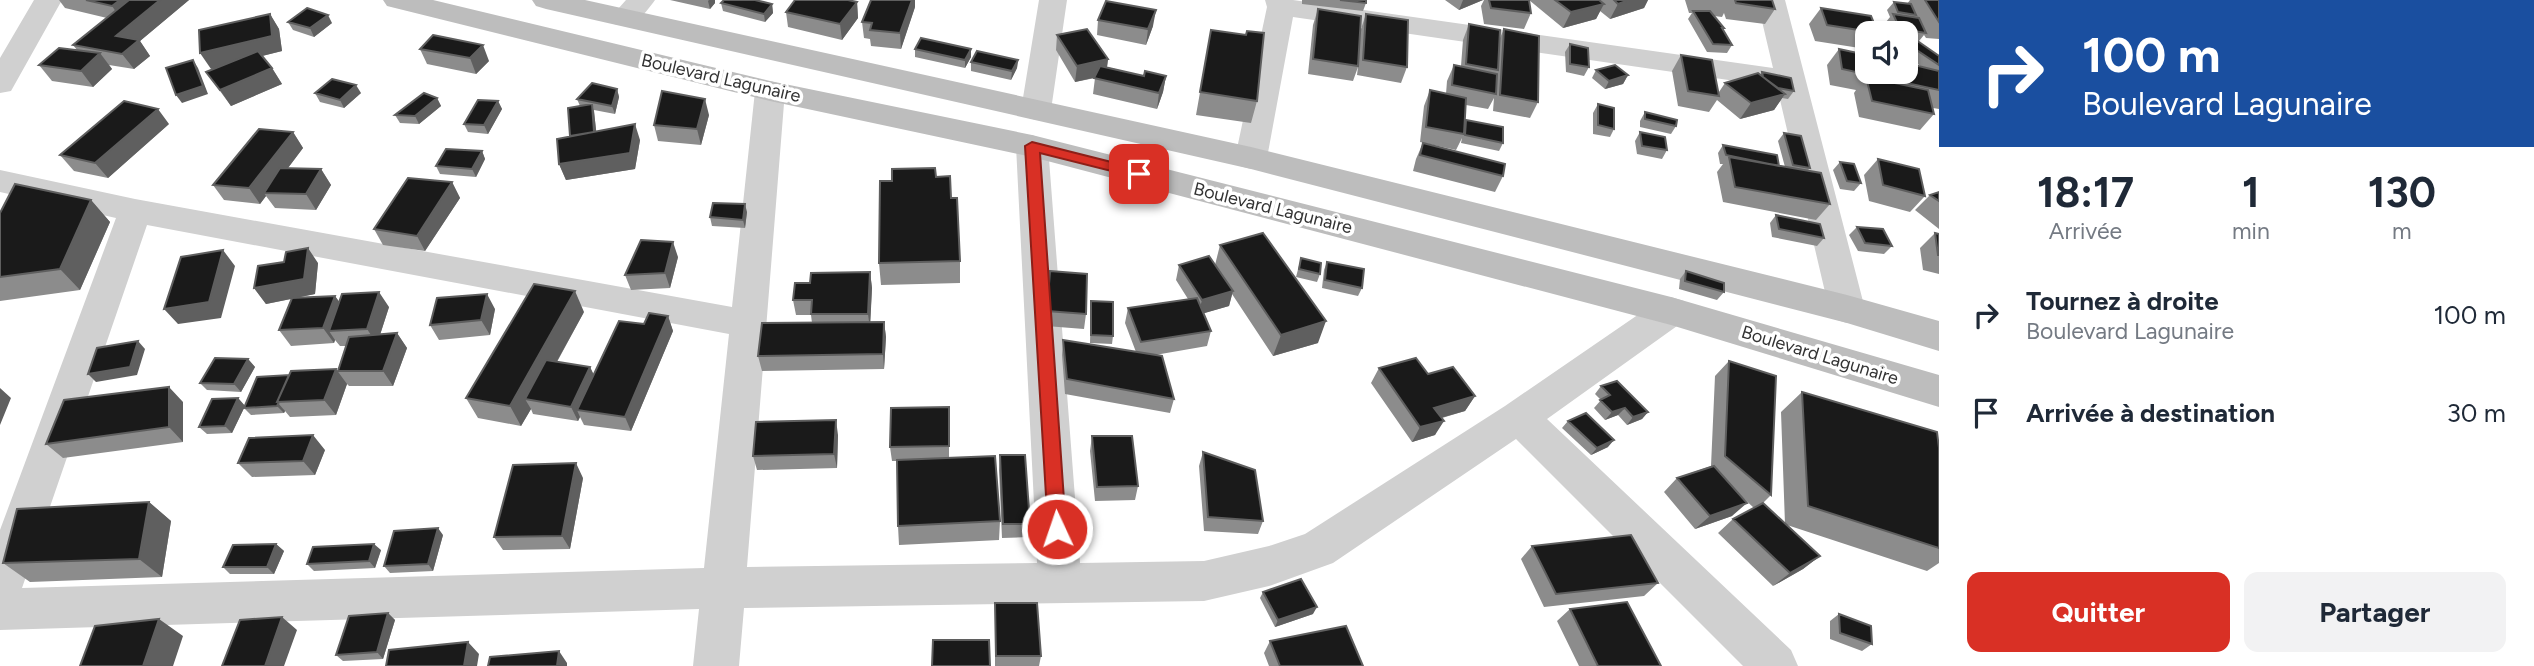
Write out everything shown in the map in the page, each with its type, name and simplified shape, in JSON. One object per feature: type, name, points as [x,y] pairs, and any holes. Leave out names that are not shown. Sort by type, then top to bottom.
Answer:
[{"type":"main road","name":"Boulevard Lagunaire","points":[[397,0],[770,90],[1251,158],[1847,310],[1939,336]]},
{"type":"main road","name":"Boulevard Lagunaire","points":[[546,0],[633,9],[1939,391]]},
{"type":"street","points":[[2,76],[48,0]]},
{"type":"street","points":[[1053,0],[1034,128],[1060,584]]},
{"type":"street","points":[[1771,0],[1847,310]]},
{"type":"street","points":[[1251,158],[1280,3],[1792,80]]},
{"type":"street","points":[[716,666],[770,90]]},
{"type":"street","points":[[0,181],[135,211],[748,324]]},
{"type":"street","points":[[0,589],[135,211]]},
{"type":"street","points":[[0,608],[724,588],[1205,581],[1269,566],[1318,549],[1519,417],[1671,311]]},
{"type":"street","points":[[1519,417],[1775,666]]},
{"type":"building","points":[[86,0],[120,0],[112,6]]},
{"type":"building","points":[[129,0],[160,0],[116,36],[139,40],[122,54],[73,45]]},
{"type":"building","points":[[724,0],[755,0],[772,4],[764,14],[721,3]]},
{"type":"building","points":[[795,0],[857,2],[840,24],[786,12]]},
{"type":"building","points":[[871,0],[912,0],[900,33],[870,30],[872,23],[862,22]]},
{"type":"building","points":[[1340,0],[1366,0],[1366,3]]},
{"type":"building","points":[[1489,0],[1529,0],[1531,13],[1491,8]]},
{"type":"building","points":[[1555,0],[1599,0],[1604,4],[1571,12]]},
{"type":"building","points":[[1735,0],[1772,0],[1775,9],[1736,3]]},
{"type":"building","points":[[1925,0],[1939,0],[1939,22]]},
{"type":"building","points":[[1106,1],[1156,10],[1148,29],[1098,20]]},
{"type":"building","points":[[1894,2],[1911,4],[1916,15],[1898,12]]},
{"type":"building","points":[[307,8],[328,15],[310,28],[288,22]]},
{"type":"building","points":[[1821,8],[1871,16],[1873,21],[1855,21],[1855,29],[1827,25]]},
{"type":"building","points":[[1318,9],[1361,16],[1358,66],[1313,59]]},
{"type":"building","points":[[1693,11],[1710,11],[1724,28],[1732,45],[1713,44]]},
{"type":"building","points":[[270,14],[272,36],[200,53],[199,30]]},
{"type":"building","points":[[1366,14],[1408,20],[1407,67],[1363,60]]},
{"type":"building","points":[[1893,14],[1919,18],[1926,33],[1918,32],[1918,21],[1896,21]]},
{"type":"building","points":[[1469,24],[1500,30],[1498,70],[1466,64]]},
{"type":"building","points":[[1087,29],[1108,59],[1077,66],[1057,35]]},
{"type":"building","points":[[1504,29],[1539,36],[1538,102],[1500,95]]},
{"type":"building","points":[[1211,30],[1246,35],[1247,31],[1264,33],[1257,101],[1200,92]]},
{"type":"building","points":[[433,35],[483,45],[470,58],[420,49]]},
{"type":"building","points":[[921,38],[971,49],[965,60],[915,49]]},
{"type":"building","points":[[1918,41],[1939,56],[1939,65],[1918,51]]},
{"type":"building","points":[[1570,44],[1588,48],[1589,67],[1570,64]]},
{"type":"building","points":[[59,48],[100,53],[81,71],[39,65]]},
{"type":"building","points":[[1839,49],[1855,52],[1855,72],[1842,69]]},
{"type":"building","points":[[258,51],[272,68],[220,90],[206,72]]},
{"type":"building","points":[[977,51],[1018,60],[1012,71],[971,62]]},
{"type":"building","points":[[1681,55],[1712,60],[1719,96],[1688,91]]},
{"type":"building","points":[[193,60],[203,86],[176,95],[166,68]]},
{"type":"building","points":[[1454,65],[1497,74],[1496,94],[1452,85]]},
{"type":"building","points":[[1615,65],[1628,75],[1609,81],[1596,70]]},
{"type":"building","points":[[1100,66],[1144,76],[1145,71],[1166,76],[1159,93],[1094,78]]},
{"type":"building","points":[[1918,66],[1939,71],[1939,90],[1911,84],[1918,84]]},
{"type":"building","points":[[1762,72],[1791,78],[1794,91],[1778,88],[1763,77]]},
{"type":"building","points":[[1758,73],[1785,94],[1751,103],[1725,83]]},
{"type":"building","points":[[332,79],[356,85],[340,100],[315,93]]},
{"type":"building","points":[[592,83],[617,89],[612,106],[577,99]]},
{"type":"building","points":[[1868,84],[1899,84],[1928,90],[1934,114],[1872,101]]},
{"type":"building","points":[[1430,90],[1466,98],[1464,134],[1426,127]]},
{"type":"building","points":[[662,91],[705,99],[697,129],[654,125]]},
{"type":"building","points":[[424,93],[437,98],[415,116],[395,115]]},
{"type":"building","points":[[478,100],[498,101],[484,125],[464,124]]},
{"type":"building","points":[[124,101],[158,109],[95,163],[60,155]]},
{"type":"building","points":[[592,104],[594,132],[570,136],[568,108]]},
{"type":"building","points":[[1598,104],[1614,108],[1614,129],[1598,125]]},
{"type":"building","points":[[1645,112],[1677,120],[1676,126],[1645,119]]},
{"type":"building","points":[[1466,120],[1503,127],[1503,143],[1465,135]]},
{"type":"building","points":[[635,124],[630,153],[559,164],[557,139]]},
{"type":"building","points":[[259,129],[293,132],[249,188],[213,185]]},
{"type":"building","points":[[1640,132],[1665,137],[1667,150],[1642,146]]},
{"type":"building","points":[[1784,133],[1801,136],[1810,168],[1793,165]]},
{"type":"building","points":[[1423,143],[1505,164],[1503,176],[1420,155]]},
{"type":"building","points":[[1723,145],[1777,155],[1779,166],[1726,155]]},
{"type":"building","points":[[446,149],[482,151],[472,169],[436,166]]},
{"type":"building","points":[[1729,157],[1821,173],[1830,204],[1735,187]]},
{"type":"building","points":[[1878,159],[1919,169],[1925,196],[1883,185]]},
{"type":"building","points":[[1840,162],[1854,164],[1861,183],[1847,181]]},
{"type":"building","points":[[280,168],[321,169],[306,194],[264,193]]},
{"type":"building","points":[[935,168],[936,177],[950,176],[951,198],[957,198],[960,261],[879,263],[880,181],[892,181],[892,169]]},
{"type":"building","points":[[408,178],[452,182],[417,236],[374,229]]},
{"type":"building","points":[[15,184],[91,200],[60,269],[0,277],[0,213]]},
{"type":"building","points":[[1939,192],[1939,201],[1930,195]]},
{"type":"building","points":[[713,203],[745,204],[743,220],[710,217]]},
{"type":"building","points":[[1776,215],[1820,224],[1824,238],[1779,229]]},
{"type":"building","points":[[1857,227],[1883,229],[1892,246],[1865,243]]},
{"type":"building","points":[[1263,233],[1326,321],[1281,335],[1220,245]]},
{"type":"building","points":[[1935,233],[1939,234],[1939,255],[1938,255]]},
{"type":"building","points":[[641,240],[673,242],[665,273],[625,275]]},
{"type":"building","points":[[308,248],[304,279],[254,288],[258,266],[284,262],[286,252]]},
{"type":"building","points":[[223,250],[209,302],[164,309],[181,257]]},
{"type":"building","points":[[1209,256],[1233,291],[1202,300],[1179,265]]},
{"type":"building","points":[[1301,258],[1321,263],[1320,274],[1299,269]]},
{"type":"building","points":[[1327,262],[1364,269],[1362,288],[1325,280]]},
{"type":"building","points":[[1050,271],[1087,274],[1086,314],[1047,311]]},
{"type":"building","points":[[1686,271],[1724,283],[1724,292],[1685,281]]},
{"type":"building","points":[[870,272],[868,314],[811,314],[812,300],[793,300],[795,283],[810,283],[811,273]]},
{"type":"building","points":[[534,284],[575,291],[510,406],[466,398]]},
{"type":"building","points":[[379,292],[367,329],[329,331],[342,294]]},
{"type":"building","points":[[487,294],[481,320],[430,325],[437,298]]},
{"type":"building","points":[[335,296],[323,328],[279,330],[292,298]]},
{"type":"building","points":[[1197,298],[1211,331],[1141,342],[1128,308]]},
{"type":"building","points":[[1091,301],[1113,302],[1113,336],[1091,335]]},
{"type":"building","points":[[649,313],[668,316],[625,417],[577,410],[619,321],[644,324]]},
{"type":"building","points":[[884,322],[883,354],[758,356],[762,323]]},
{"type":"building","points":[[397,333],[383,371],[338,371],[349,337]]},
{"type":"building","points":[[1063,340],[1162,356],[1174,399],[1067,379]]},
{"type":"building","points":[[138,341],[130,367],[88,374],[97,348]]},
{"type":"building","points":[[215,358],[248,359],[234,384],[200,383]]},
{"type":"building","points":[[1416,358],[1428,374],[1453,367],[1475,396],[1434,408],[1444,421],[1420,427],[1379,368]]},
{"type":"building","points":[[546,360],[590,367],[571,407],[525,399]]},
{"type":"building","points":[[1729,361],[1776,376],[1771,495],[1725,456]]},
{"type":"building","points":[[336,369],[324,400],[277,402],[291,371]]},
{"type":"building","points":[[289,375],[277,406],[244,408],[257,377]]},
{"type":"building","points":[[1617,381],[1648,412],[1633,417],[1625,408],[1612,412],[1600,400],[1610,395],[1601,386]]},
{"type":"building","points":[[169,387],[169,427],[46,444],[64,400]]},
{"type":"building","points":[[1802,392],[1937,432],[1939,548],[1808,506]]},
{"type":"building","points":[[238,398],[225,426],[199,427],[212,399]]},
{"type":"building","points":[[949,407],[949,446],[890,447],[891,408]]},
{"type":"building","points":[[1586,413],[1614,440],[1597,448],[1568,421]]},
{"type":"building","points":[[836,420],[834,454],[753,456],[756,422]]},
{"type":"building","points":[[313,435],[303,461],[238,463],[249,438]]},
{"type":"building","points":[[1092,436],[1132,436],[1138,486],[1097,487]]},
{"type":"building","points":[[1203,452],[1255,470],[1263,521],[1208,517]]},
{"type":"building","points":[[1000,455],[1025,455],[1030,524],[1003,524]]},
{"type":"building","points":[[995,456],[1000,521],[898,526],[897,460]]},
{"type":"building","points":[[576,463],[562,536],[494,537],[513,465]]},
{"type":"building","points":[[1714,466],[1747,503],[1710,516],[1677,478]]},
{"type":"building","points":[[149,502],[139,559],[3,563],[17,509]]},
{"type":"building","points":[[1763,503],[1820,556],[1790,573],[1733,519]]},
{"type":"building","points":[[438,528],[428,564],[384,566],[394,531]]},
{"type":"building","points":[[1631,535],[1658,583],[1556,594],[1532,546]]},
{"type":"building","points":[[276,544],[267,567],[223,567],[233,545]]},
{"type":"building","points":[[374,544],[369,561],[307,564],[313,547]]},
{"type":"building","points":[[1301,579],[1317,607],[1278,620],[1263,592]]},
{"type":"building","points":[[1627,602],[1661,666],[1598,666],[1570,609]]},
{"type":"building","points":[[995,603],[1037,603],[1041,656],[996,656]]},
{"type":"building","points":[[388,613],[377,652],[336,655],[349,616]]},
{"type":"building","points":[[1839,614],[1871,626],[1872,644],[1840,633]]},
{"type":"building","points":[[282,617],[265,666],[222,666],[240,620]]},
{"type":"building","points":[[159,619],[143,666],[80,666],[95,626]]},
{"type":"building","points":[[1346,626],[1363,666],[1280,666],[1270,641]]},
{"type":"building","points":[[933,640],[989,640],[990,666],[932,666]]},
{"type":"building","points":[[468,642],[464,666],[386,666],[389,650]]},
{"type":"building","points":[[559,651],[557,666],[488,666],[490,657]]},
{"type":"route","points":[[1057,529],[1032,146],[1139,174]]}]
